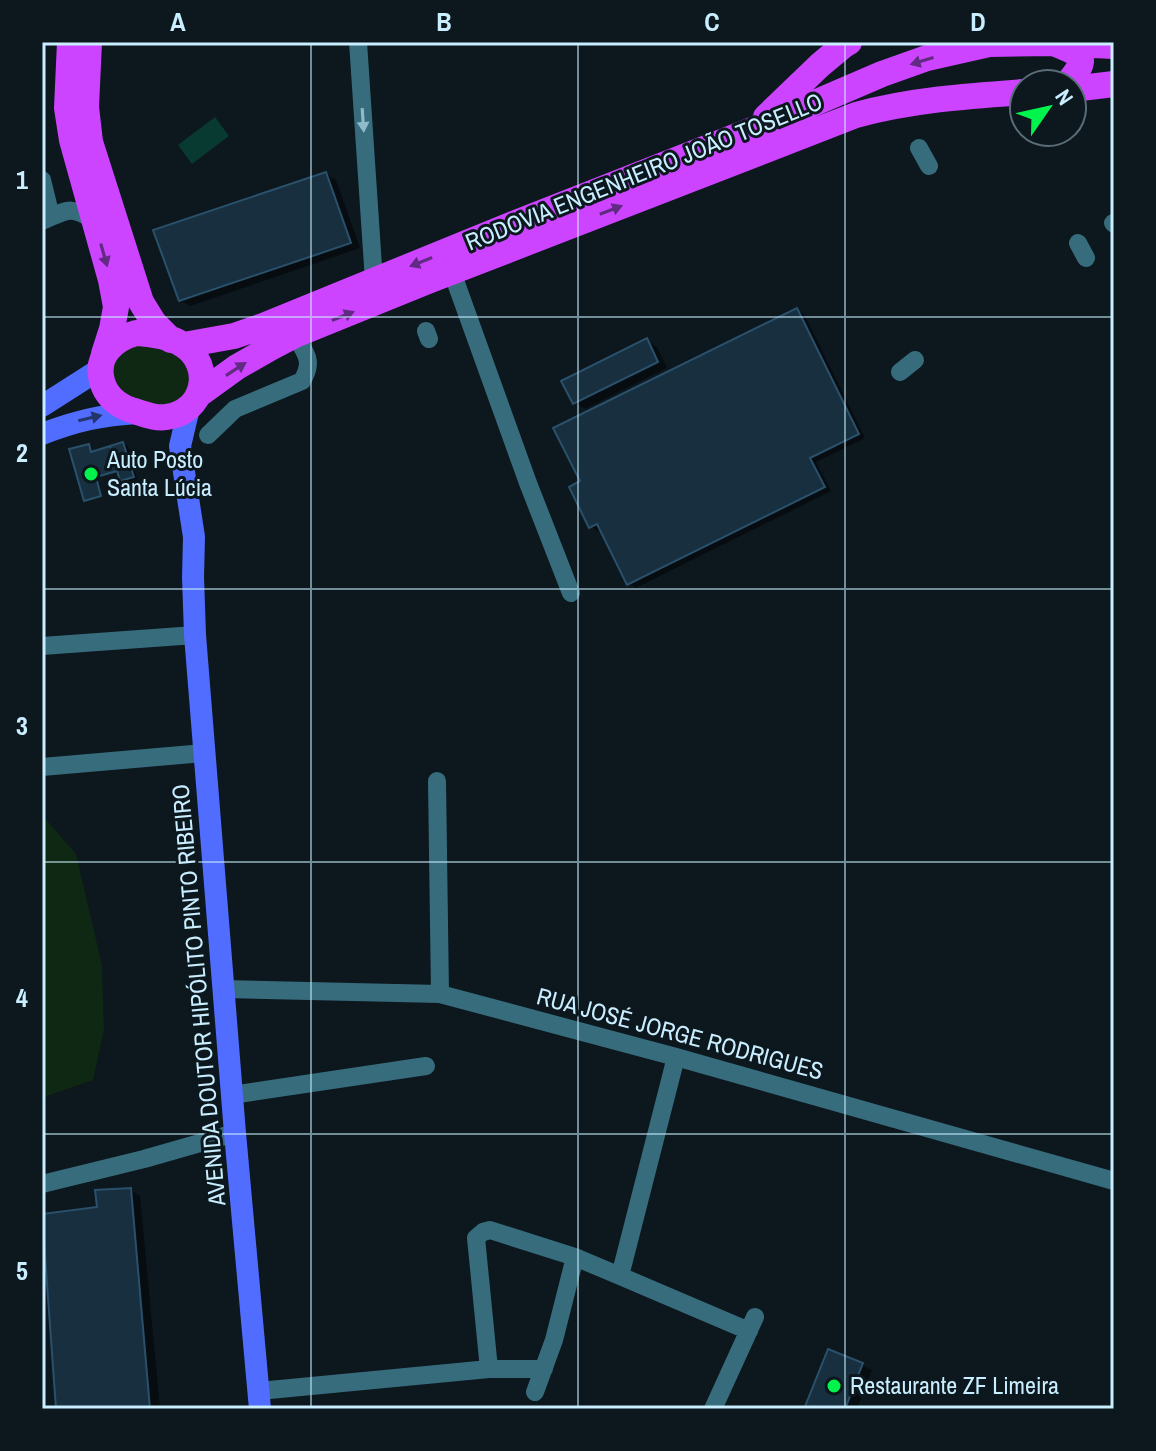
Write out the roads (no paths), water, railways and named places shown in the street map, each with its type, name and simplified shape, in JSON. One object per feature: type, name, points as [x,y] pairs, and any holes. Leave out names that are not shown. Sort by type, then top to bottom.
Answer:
[{"type":"highway","points":[[70,42],[67,108],[72,140],[116,307],[102,361],[101,379],[111,399],[121,407],[165,418],[179,414],[195,400],[203,381],[201,368],[196,357],[154,323],[141,302],[90,142],[86,107],[89,42]]},
{"type":"highway","points":[[846,43],[846,64],[854,87]]},
{"type":"highway","points":[[752,130],[846,43]]},
{"type":"highway","name":"RODOVIA ENGENHEIRO JOÃO TOSELLO","points":[[178,342],[234,336],[249,331],[927,58],[982,43],[1114,46]]},
{"type":"highway","points":[[1054,43],[1078,52],[1082,59],[1081,68]]},
{"type":"highway","points":[[1088,87],[1114,84]]},
{"type":"highway","name":"RODOVIA ENGENHEIRO JOÃO TOSELLO","points":[[195,400],[237,367],[295,335],[856,115],[890,106],[1008,93]]},
{"type":"highway","points":[[102,361],[124,336],[151,334],[178,342]]},
{"type":"main road","points":[[42,406],[102,361]]},
{"type":"main road","name":"AVENIDA DOUTOR HIPÓLITO PINTO RIBEIRO","points":[[195,400],[180,446],[194,537],[195,635],[204,753],[260,1400]]},
{"type":"main road","points":[[42,434],[76,421],[107,414],[145,414]]},
{"type":"main road","name":"AVENIDA DOUTOR HIPÓLITO PINTO RIBEIRO","points":[[145,414],[165,437],[169,450],[193,577]]},
{"type":"street","points":[[358,42],[374,281]]},
{"type":"street","points":[[919,148],[929,166]]},
{"type":"street","points":[[42,180],[46,219],[69,209],[94,220]]},
{"type":"street","points":[[452,272],[571,593]]},
{"type":"street","points":[[208,435],[235,409],[302,381],[309,370],[309,360],[295,335]]},
{"type":"street","points":[[42,646],[195,635]]},
{"type":"street","points":[[42,767],[204,753]]},
{"type":"street","points":[[437,781],[440,994]]},
{"type":"street","name":"RUA JOSÉ JORGE RODRIGUES","points":[[224,989],[440,994],[1114,1181]]},
{"type":"street","points":[[620,1276],[676,1057]]},
{"type":"street","points":[[232,1095],[426,1066]]},
{"type":"street","points":[[42,1184],[235,1133]]},
{"type":"street","points":[[489,1369],[476,1238],[490,1230],[575,1257],[752,1324],[713,1409]]},
{"type":"street","points":[[535,1392],[554,1340],[575,1257]]},
{"type":"street","points":[[260,1400],[489,1369],[544,1369]]},
{"type":"place","name":"Auto Posto Santa Lúcia","points":[[91,474]]},
{"type":"place","name":"Restaurante ZF Limeira","points":[[834,1386]]}]
